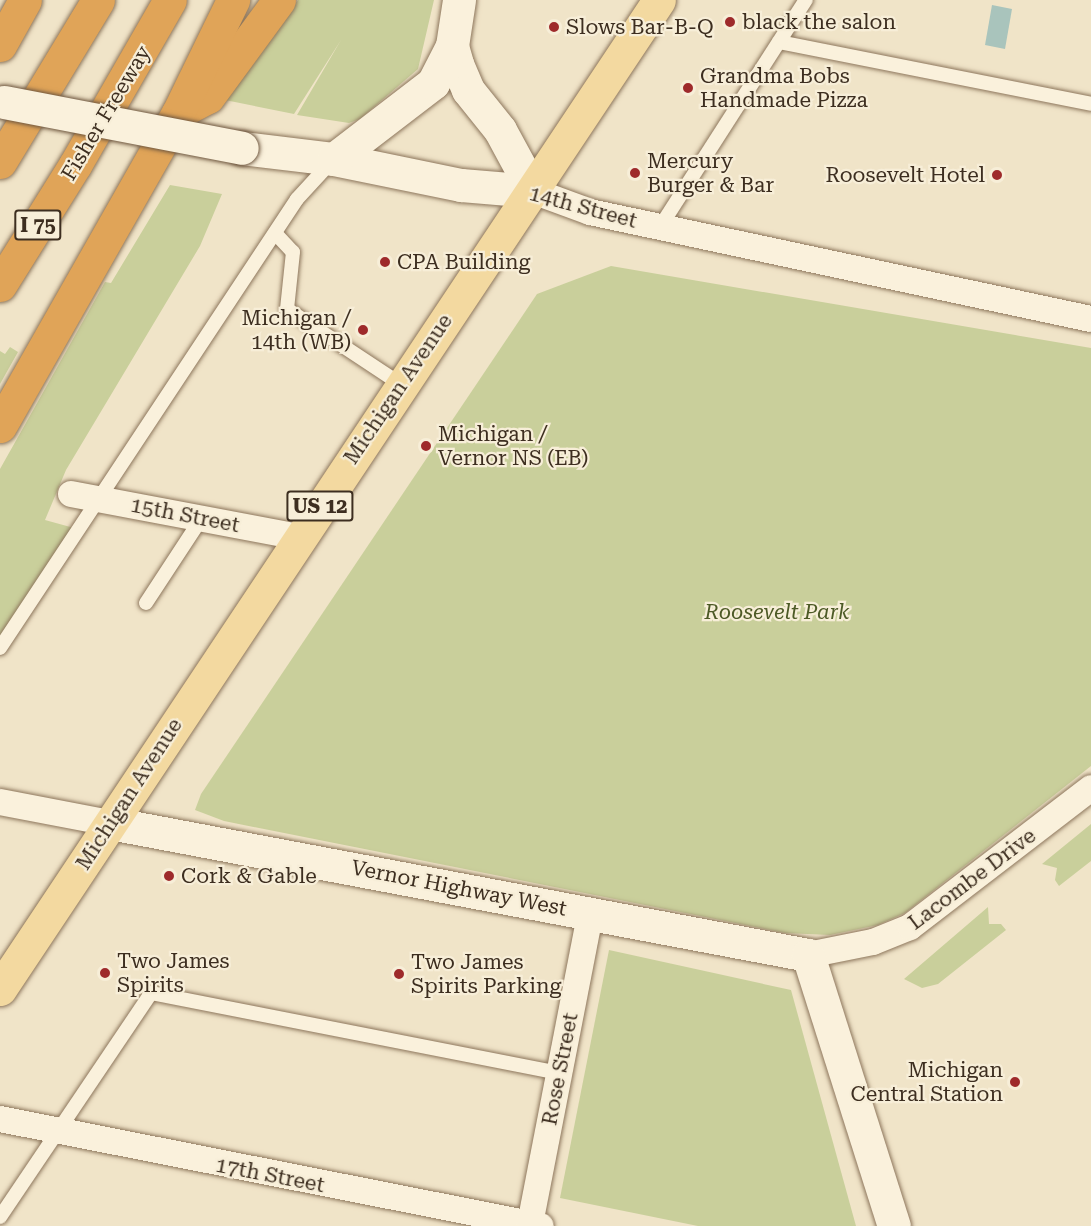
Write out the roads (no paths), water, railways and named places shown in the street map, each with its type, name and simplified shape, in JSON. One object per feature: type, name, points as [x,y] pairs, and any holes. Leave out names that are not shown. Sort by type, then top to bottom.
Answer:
[{"type":"highway","points":[[0,44],[14,0]]},
{"type":"highway","points":[[0,44],[26,0]]},
{"type":"highway","points":[[0,162],[98,0]]},
{"type":"highway","name":"Fisher Freeway","points":[[0,285],[75,165],[170,0]]},
{"type":"highway","points":[[0,426],[178,113],[233,0]]},
{"type":"highway","points":[[178,113],[208,98],[279,0]]},
{"type":"main road","name":"Michigan Avenue","points":[[0,989],[299,537],[659,0]]},
{"type":"street","points":[[334,159],[433,83],[452,46],[459,0]]},
{"type":"street","points":[[452,46],[468,90],[500,130],[532,191]]},
{"type":"street","name":"14th Street","points":[[0,101],[243,148],[334,159],[461,185],[532,191],[590,212],[1091,319]]},
{"type":"street","name":"15th Street","points":[[71,494],[98,497],[299,537]]},
{"type":"street","name":"Lacombe Drive","points":[[808,955],[873,942],[910,927],[1091,788]]},
{"type":"street","points":[[0,802],[110,824]]},
{"type":"street","name":"Vernor Highway West","points":[[110,824],[808,955]]},
{"type":"street","name":"Rose Street","points":[[535,1225],[559,1073],[590,914]]},
{"type":"street","points":[[808,955],[894,1226]]},
{"type":"street","name":"17th Street","points":[[0,1119],[452,1218],[535,1225]]},
{"type":"lane","points":[[660,227],[806,0]]},
{"type":"lane","points":[[779,42],[1091,104]]},
{"type":"lane","points":[[0,648],[297,199],[334,159]]},
{"type":"lane","points":[[275,233],[293,252],[287,309],[402,385]]},
{"type":"lane","points":[[146,603],[201,519]]},
{"type":"lane","points":[[0,1217],[151,993],[559,1073]]},
{"type":"water","points":[[992,5],[1012,9],[1005,49],[985,45]]},
{"type":"place","name":"black the salon","points":[[730,22]]},
{"type":"place","name":"Slows Bar-B-Q","points":[[554,27]]},
{"type":"place","name":"Grandma Bobs Handmade Pizza","points":[[688,88]]},
{"type":"place","name":"Mercury Burger & Bar","points":[[635,173]]},
{"type":"place","name":"Roosevelt Hotel","points":[[997,175]]},
{"type":"place","name":"CPA Building","points":[[385,262]]},
{"type":"place","name":"Michigan / 14th (WB)","points":[[363,330]]},
{"type":"place","name":"Michigan / Vernor NS (EB)","points":[[426,446]]},
{"type":"place","name":"Cork & Gable","points":[[169,876]]},
{"type":"place","name":"Two James Spirits","points":[[105,973]]},
{"type":"place","name":"Two James Spirits Parking","points":[[399,974]]},
{"type":"place","name":"Michigan Central Station","points":[[1015,1082]]},
{"type":"park label","name":"Roosevelt Park","points":[[777,612]]}]
